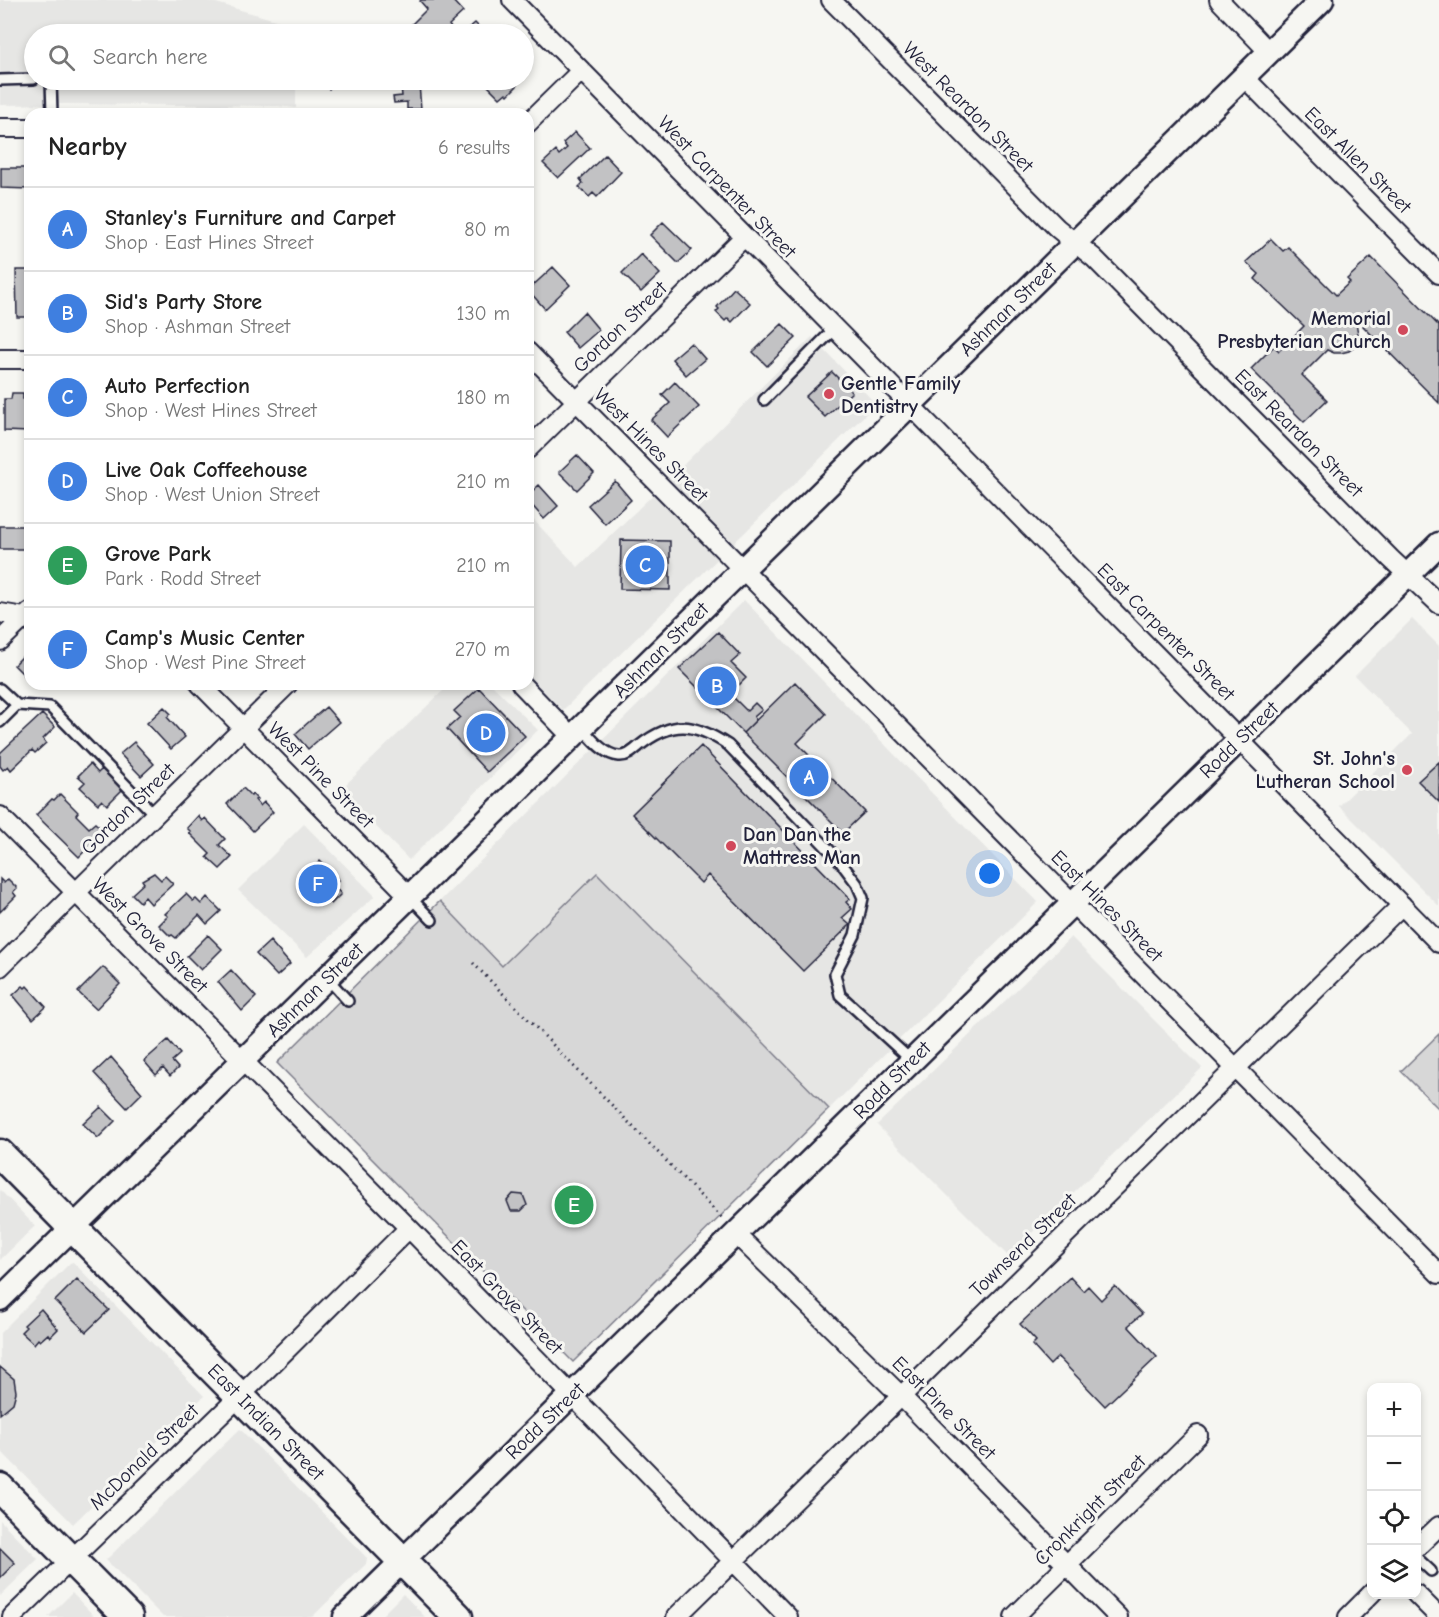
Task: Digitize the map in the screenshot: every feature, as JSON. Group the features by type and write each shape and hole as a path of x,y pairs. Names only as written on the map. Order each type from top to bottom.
{"highway":[{"name":"East Indian Street","path":"0,1154 458,1617"},
{"path":"0,1488 128,1617"}],"street":[{"name":"West Carpenter Street","path":"512,0 910,405"},
{"name":"West Reardon Street","path":"831,0 1057,228 1075,243"},
{"path":"1219,0 1269,52"},
{"name":"Ashman Street","path":"0,1299 1322,0"},
{"path":"534,117 581,71"},
{"name":"East Allen Street","path":"1244,77 1439,274"},
{"path":"0,128 24,128"},
{"name":"Gordon Street","path":"534,443 744,237"},
{"name":"East Reardon Street","path":"1075,243 1094,258 1391,559 1439,604"},
{"name":"West Hines Street","path":"534,358 742,570"},
{"path":"0,359 24,359"},
{"name":"East Carpenter Street","path":"910,405 1439,943"},
{"name":"Rodd Street","path":"345,1617 571,1395 729,1226 912,1061 1439,544"},
{"name":"East Hines Street","path":"742,570 1439,1274"},
{"path":"0,613 24,614"},
{"path":"0,641 24,617"},
{"name":"West Pine Street","path":"206,690 410,897"},
{"name":"Gordon Street","path":"0,967 282,690"},
{"path":"528,690 577,733"},
{"name":"West Grove Street","path":"0,816 243,1061"},
{"name":"Townsend Street","path":"676,1617 1402,905"},
{"name":"East Grove Street","path":"243,1061 788,1617"},
{"name":"East Pine Street","path":"729,1226 901,1396 1118,1617"},
{"name":"McDonald Street","path":"12,1617 409,1228"},
{"name":"Cronkright Street","path":"1014,1617 1198,1435"},
{"path":"1419,1545 1439,1526"},
{"path":"1348,1617 1367,1597"},
{"path":"1421,1599 1439,1617"}],"lane":[{"path":"0,80 24,79"},
{"path":"51,90 52,108"},
{"path":"764,400 834,328"},
{"path":"0,689 17,705 50,707 155,815"},
{"path":"0,722 17,705"},
{"path":"577,733 616,756 626,756 656,732 672,728 684,727 710,732 729,745 839,860 857,884 862,898 855,935 835,974 840,994 912,1061"},
{"path":"410,897 432,920"},
{"path":"327,978 348,1001"},
{"path":"1421,1562 1431,1571"}],"path":[{"path":"473,963 729,1226"}],"shaded area":[{"path":"0,0 206,0 289,24 24,24 24,90 296,90 296,108 278,106 0,105"},
{"path":"812,337 876,404 563,710 534,681 534,520 578,567"},
{"path":"744,600 1038,902 829,1109 597,873 502,966 440,901"},
{"name":"St. John's Lutheran School","path":"1412,619 1439,646 1439,906 1339,806 1412,734 1355,676"},
{"path":"444,690 497,690 538,730 409,860 340,790"},
{"path":"304,824 375,896 307,957 238,890"},
{"path":"597,873 829,1109 573,1362 277,1063 440,901 502,966"},
{"path":"1071,937 1202,1068 1008,1256 877,1125"},
{"path":"1439,1034 1439,1109 1401,1071"},
{"path":"0,1190 35,1226 0,1260"},
{"path":"73,1262 204,1396 73,1524 0,1450 0,1333"},
{"path":"240,1429 367,1558 366,1564 312,1617 163,1617 106,1560"},
{"path":"0,1520 38,1559 0,1596"},
{"path":"72,1593 95,1617 48,1617"},
{"path":"403,1594 425,1617 380,1617"}],"building":[{"path":"452,0 463,12 450,24 412,24 427,9 420,1"},
{"path":"401,90 419,90 421,108 407,108 407,102 394,103 393,97 402,96"},
{"path":"492,90 513,90 508,95 506,93 500,98"},
{"path":"575,132 590,148 558,178 543,163 556,151 559,155 567,148 563,143"},
{"path":"605,155 621,172 597,197 593,193 589,197 579,187 583,183 580,179"},
{"path":"1,168 24,168 24,189 1,188"},
{"path":"663,222 692,250 678,263 650,235"},
{"name":"Memorial Presbyterian Church","path":"1271,239 1283,251 1288,247 1336,295 1350,282 1347,279 1371,257 1439,326 1439,403 1363,326 1375,315 1370,310 1356,322 1359,340 1354,347 1341,353 1327,350 1302,375 1327,400 1304,422 1251,369 1274,346 1279,351 1304,326 1255,279 1259,274 1246,262"},
{"path":"641,254 660,274 641,292 622,273"},
{"path":"553,267 570,285 545,309 534,297 534,284"},
{"path":"16,270 24,270 24,317 17,317"},
{"path":"734,288 750,303 732,322 728,318 725,321 716,312 719,309 717,307"},
{"path":"584,312 599,330 578,348 564,332"},
{"path":"782,324 796,338 767,366 753,352"},
{"path":"691,343 705,359 686,375 672,359"},
{"name":"Gentle Family Dentistry","path":"832,372 852,392 825,417 805,397"},
{"path":"675,382 699,407 667,437 651,420 670,403 662,395"},
{"path":"12,393 23,393 24,432 4,431 4,399 11,399"},
{"path":"577,455 594,473 577,490 559,472"},
{"path":"615,481 631,500 605,524 588,505"},
{"path":"539,485 558,506 544,519 534,508 534,490"},
{"path":"0,526 24,526 24,549 0,549"},
{"path":"621,540 670,541 670,590 620,589"},
{"path":"718,632 740,655 731,663 746,678 730,694 747,711 755,703 762,710 743,733 679,669"},
{"path":"24,655 24,675 14,665"},
{"path":"795,682 826,714 797,743 865,812 843,833 743,733"},
{"path":"477,690 481,690 525,736 487,772 447,729 460,717 454,711"},
{"path":"164,707 171,714 167,717 185,737 171,749 147,723"},
{"path":"326,707 339,722 308,749 295,734"},
{"path":"42,714 55,727 43,739 46,743 35,753 32,750 11,770 8,766 3,770 0,766 0,753"},
{"path":"134,742 154,764 141,776 120,754"},
{"name":"Dan Dan the Mattress Man","path":"701,746 850,899 846,902 852,909 842,918 850,925 803,971 708,875 701,883 632,814"},
{"path":"1439,762 1439,802 1418,781"},
{"path":"90,764 98,773 102,769 123,789 107,805 102,800 98,804 80,787 85,782 78,776"},
{"path":"243,788 257,799 255,800 260,806 264,802 273,812 253,831 227,804"},
{"path":"60,794 78,812 76,815 89,828 95,823 104,831 79,857 36,815"},
{"path":"198,816 202,821 205,818 225,839 219,845 232,857 220,869 207,857 210,854 189,833 191,832 187,828"},
{"path":"320,861 339,880 334,886 341,894 331,904 321,895 317,900 299,882"},
{"path":"154,873 161,880 165,876 173,884 151,904 145,897 140,902 132,894 144,883 142,880"},
{"path":"0,879 4,883 8,879 17,888 13,892 16,896 0,912"},
{"path":"186,894 193,901 196,899 201,904 207,897 221,911 207,924 199,915 176,938 170,936 159,925 168,916 165,914"},
{"path":"208,935 222,949 201,970 187,956"},
{"path":"270,941 290,964 277,976 256,954"},
{"path":"103,967 120,984 96,1009 78,992"},
{"path":"231,970 256,997 242,1011 218,982"},
{"path":"23,986 25,988 27,986 46,1007 33,1019 13,995"},
{"path":"168,1040 180,1054 172,1061 178,1068 170,1076 163,1068 156,1075 144,1061"},
{"path":"111,1057 142,1093 127,1108 94,1073"},
{"path":"101,1107 115,1121 98,1138 83,1124"},
{"path":"513,1194 523,1195 527,1205 521,1211 511,1211 507,1201"},
{"path":"1070,1277 1083,1291 1088,1286 1101,1300 1115,1286 1142,1314 1128,1326 1157,1357 1105,1406 1058,1357 1050,1365 1032,1345 1036,1341 1020,1324"},
{"path":"77,1279 109,1310 86,1332 55,1301"},
{"path":"41,1309 58,1329 50,1337 48,1334 34,1344 21,1332 26,1327 24,1325"},
{"path":"0,1367 14,1379 16,1392 13,1403 0,1414"},
{"path":"0,1548 15,1563 0,1578"}],"place":[{"name":"Memorial Presbyterian Church","path":"1403,330"},
{"name":"Gentle Family Dentistry","path":"829,394"},
{"name":"Auto Perfection","path":"645,565"},
{"name":"Sid's Party Store","path":"717,686"},
{"name":"Live Oak Coffeehouse","path":"486,733"},
{"name":"St. John's Lutheran School","path":"1407,770"},
{"name":"Stanley's Furniture and Carpet","path":"809,777"},
{"name":"Dan Dan the Mattress Man","path":"731,846"},
{"name":"Camp's Music Center","path":"318,884"},
{"name":"Grove Park","path":"574,1205"}]}
